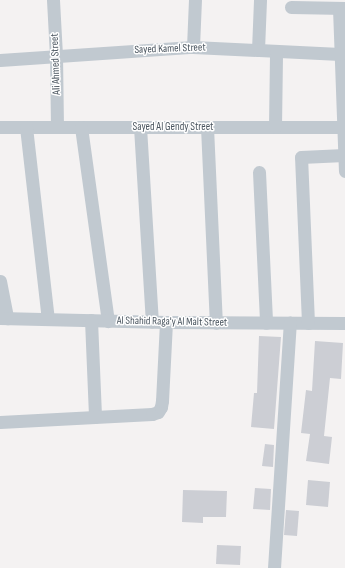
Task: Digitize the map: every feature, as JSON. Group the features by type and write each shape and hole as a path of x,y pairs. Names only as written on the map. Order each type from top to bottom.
{"street":[{"name":"Ali Ahmed Street","path":"53,0 56,55 57,127"},
{"path":"193,47 195,0"},
{"path":"258,50 260,0"},
{"path":"291,7 310,4 342,8 340,54 345,171"},
{"name":"Sayed Kamel Street","path":"0,60 56,55 193,47 340,54"},
{"path":"275,127 276,51"},
{"name":"Sayed Al Gendy Street","path":"0,127 344,127"},
{"path":"26,127 48,319"},
{"path":"81,127 108,321"},
{"path":"140,127 152,322"},
{"path":"207,127 216,323"},
{"path":"308,323 301,157 344,155"},
{"path":"258,172 266,323"},
{"path":"0,281 4,318"},
{"name":"Al Shahid Raga'y Al Malt Street","path":"4,318 216,323 345,323"},
{"path":"91,320 95,417"},
{"path":"0,422 152,414 158,412 162,407 166,322"},
{"path":"274,568 290,323"}],"building":[{"path":"259,336 281,337 274,429 251,427 254,393 257,393"},
{"path":"315,341 343,343 341,379 330,378 324,436 332,437 329,464 306,461 310,434 301,433 306,390 312,391"},
{"path":"265,444 274,445 273,467 262,466"},
{"path":"308,480 330,482 328,507 306,505"},
{"path":"255,488 271,489 270,510 253,509"},
{"path":"183,490 227,491 226,517 203,517 203,523 182,522"},
{"path":"286,510 299,511 297,536 284,535"},
{"path":"217,545 241,546 240,565 216,564"}]}
